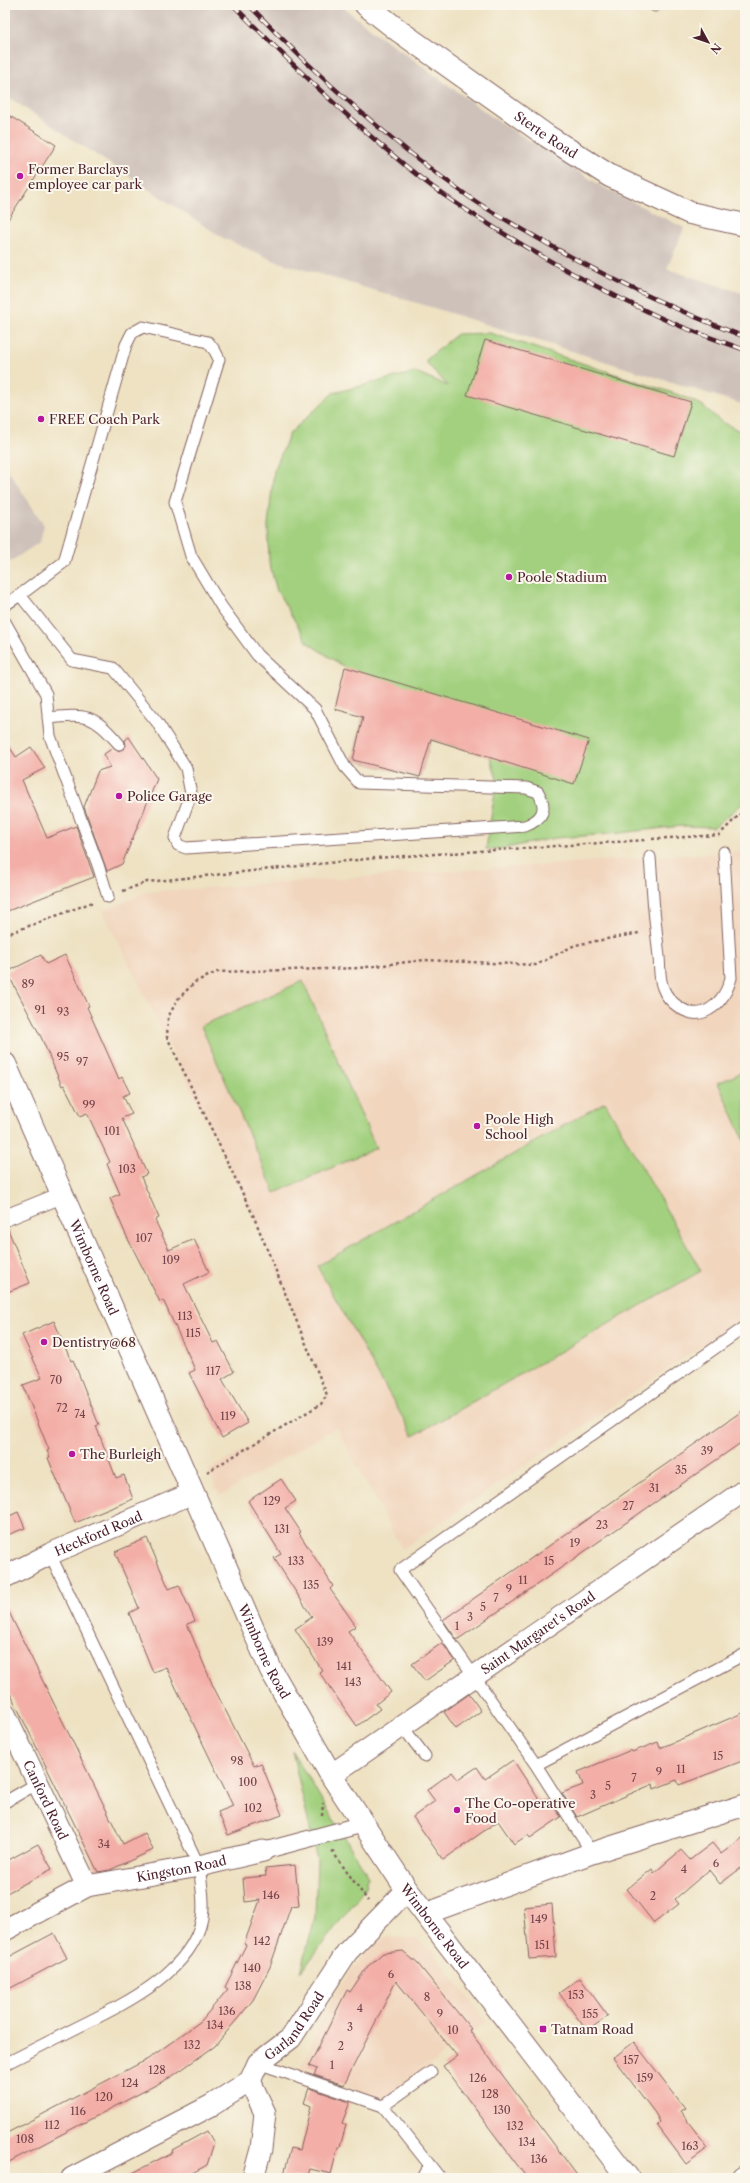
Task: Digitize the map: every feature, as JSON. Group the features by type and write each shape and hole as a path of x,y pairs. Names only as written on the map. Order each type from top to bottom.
{"main road":[{"name":"Sterte Road","path":"366,5 399,31 547,136 610,176 690,213 745,225"},
{"name":"Wimborne Road","path":"5,1064 270,1670 331,1775 407,1890 628,2178"}],"street":[{"path":"5,1218 62,1195"},
{"name":"Heckford Road","path":"5,1577 50,1554 190,1488"},
{"name":"Saint Margaret's Road","path":"331,1775 745,1490"},
{"name":"Canford Road","path":"5,1714 87,1886"},
{"path":"425,1914 592,1853 745,1805"},
{"name":"Kingston Road","path":"5,1930 87,1886 199,1866 263,1851 364,1824"},
{"name":"Garland Road","path":"72,2178 212,2104 254,2072 291,2038 347,1952 407,1890"},
{"path":"253,2178 261,2149 265,2113 254,2072"}],"lane":[{"path":"5,605 64,562 126,345 132,332 143,327 208,342 215,350 219,359 175,502 191,556 221,606 257,655 315,709 346,767 359,783 526,788 538,792 543,801 543,812 537,822 525,826 186,848 178,845 175,838 191,794 186,768 157,722 113,668 72,660 20,595"},
{"path":"5,622 46,694 50,736 96,858 108,897"},
{"path":"48,718 78,716 88,717 98,721 120,744"},
{"path":"650,857 656,930 663,988 675,1004 688,1012 703,1012 714,1005 726,993 731,978 724,852"},
{"path":"592,1853 536,1765 400,1570 745,1327"},
{"path":"5,2064 132,2000 164,1977 188,1949 200,1924 202,1900 199,1866 50,1554"},
{"path":"536,1765 745,1654"},
{"path":"402,1726 425,1756"},
{"path":"5,1802 38,1783"},
{"path":"254,2072 383,2106 440,2178"},
{"path":"383,2106 431,2072"},
{"path":"423,2178 430,2165"}],"path":[{"path":"5,935 147,882 376,858 719,835 745,809"},
{"path":"190,1488 321,1404 327,1395 253,1215 166,1037 168,1017 178,999 195,982 217,972 359,968 424,960 536,965 575,945 621,935 656,930"},
{"path":"320,1836 380,1917"}],"shaded area":[{"path":"5,5 340,5 495,119 603,187 684,228 667,269 745,294 745,405 434,308 275,261 223,238 5,95"},
{"path":"5,466 44,525 40,542 5,565"},
{"name":"Poole High School","path":"745,851 745,1316 402,1549 336,1427 220,1496 208,1471 321,1404 327,1394 253,1215 103,911 146,892"},
{"path":"388,1937 417,1939 432,1951 487,2021 385,2100 301,2069 321,2021 342,1982 373,1944"}],"green space":[{"name":"Poole Stadium","path":"490,333 682,396 702,405 719,420 745,434 745,799 742,804 714,827 682,826 555,838 501,849 486,849 497,779 490,757 431,739 420,777 353,760 363,717 361,678 308,643 277,591 269,562 268,525 274,471 290,433 333,393 416,372 448,386 425,361 457,334"},
{"path":"303,981 376,1148 275,1193 201,1026"},
{"path":"745,1071 745,1142 718,1083"},
{"path":"605,1102 701,1271 413,1436 317,1266"},
{"path":"292,1751 368,1876 366,1887 301,1972 315,1917 317,1860"}],"building":[{"name":"Former Barclays employee car park","path":"5,113 56,145 5,224"},
{"path":"485,340 691,402 674,456 467,395"},
{"path":"345,667 589,740 574,784 431,739 420,777 353,760 363,717 335,709"},
{"name":"Police Garage","path":"129,737 157,779 122,864 107,871 84,807 98,771 110,767 104,754 113,748 117,751 123,749 126,746 125,740"},
{"path":"5,740 16,757 31,747 45,768 22,780 47,838 76,826 94,877 5,912"},
{"path":"41,955 46,964 65,955 89,1006 87,1007 119,1079 122,1077 130,1093 123,1096 132,1114 122,1118 147,1174 141,1177 159,1218 155,1220 169,1250 194,1239 209,1272 184,1284 213,1343 218,1341 234,1372 222,1379 248,1423 222,1438 189,1373 195,1370 163,1300 160,1302 126,1235 110,1198 120,1194 107,1164 110,1162 87,1113 80,1116 64,1085 62,1086 41,1037 7,972"},
{"path":"5,1227 7,1227 30,1283 5,1293"},
{"path":"54,1321 71,1361 73,1360 99,1425 96,1426 116,1478 124,1475 133,1499 75,1523 48,1458 50,1457 47,1451 49,1450 23,1385 42,1378 22,1335"},
{"path":"745,1409 745,1440 457,1640 443,1620"},
{"path":"281,1479 296,1501 285,1508 333,1586 330,1589 356,1626 348,1631 391,1692 376,1704 380,1709 357,1726 319,1672 322,1670 295,1629 312,1617 274,1558 281,1554 248,1501"},
{"path":"18,1512 25,1528 5,1536 5,1518"},
{"path":"147,1538 169,1589 179,1585 195,1621 187,1624 213,1686 254,1766 261,1763 282,1815 228,1835 218,1812 233,1806 166,1667 153,1672 129,1613 139,1608 115,1552"},
{"path":"5,1604 123,1844 145,1833 153,1850 110,1870 98,1872 5,1683"},
{"path":"442,1643 455,1660 425,1681 412,1664"},
{"path":"469,1694 481,1711 456,1729 444,1712"},
{"path":"745,1712 745,1760 679,1785 677,1780 654,1789 653,1784 577,1817 562,1793 583,1785 578,1772 631,1750 632,1752 658,1742 660,1748"},
{"path":"513,1760 540,1801 549,1799 561,1817 530,1838 528,1835 514,1844 498,1821 443,1860 413,1817 435,1801 427,1790 452,1772 458,1780 477,1767 485,1779"},
{"path":"745,1836 745,1865 720,1884 709,1870 675,1899 679,1904 654,1923 627,1889 652,1869 654,1873 681,1850 690,1860 712,1843 721,1854"},
{"path":"38,1844 52,1869 5,1894 5,1862"},
{"path":"295,1865 299,1905 291,1906 270,1967 253,2000 215,2046 171,2077 5,2164 5,2134 148,2059 201,2021 228,1989 225,1987 246,1945 244,1944 260,1900 245,1902 243,1878 266,1876 265,1868"},
{"path":"552,1904 556,1957 529,1959 524,1907"},
{"path":"54,1933 67,1958 5,1991 5,1959"},
{"path":"403,1951 418,1964 471,2029 469,2030 579,2178 527,2178 443,2066 457,2056 396,1981 344,2085 314,2075 317,2069 309,2066 347,1990 350,1992 367,1967 383,1953"},
{"path":"580,1978 608,2016 587,2031 559,1993"},
{"path":"634,2042 685,2108 680,2111 708,2148 686,2164 657,2125 660,2122 655,2113 613,2058"},
{"path":"309,2088 350,2102 342,2123 346,2125 340,2147 338,2147 331,2174 310,2169 307,2178 283,2178 291,2148 300,2150 311,2106 304,2103"},
{"path":"207,2131 214,2143 207,2165 183,2178 123,2178 173,2152 172,2150"}],"railway":[{"path":"233,5 299,70 366,132 434,188 506,235 580,278 679,326 745,350"},
{"path":"249,5 274,31 352,105 436,173 472,199 495,214 607,276 661,302 745,337"}],"place":[{"name":"Former Barclays employee car park","path":"20,176"},
{"name":"FREE Coach Park","path":"41,419"},
{"name":"Poole Stadium","path":"509,577"},
{"name":"Police Garage","path":"119,796"},
{"name":"Poole High School","path":"477,1126"},
{"name":"Dentistry@68","path":"44,1342"},
{"name":"The Burleigh","path":"72,1454"},
{"name":"The Co-operative Food","path":"457,1810"},
{"name":"Tatnam Road","path":"543,2029"}]}
